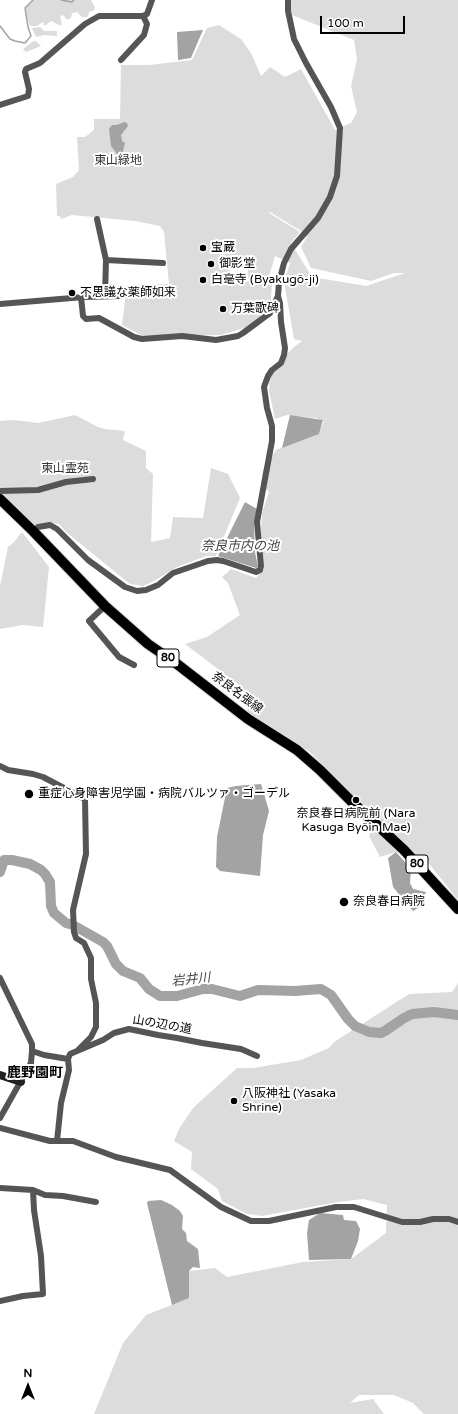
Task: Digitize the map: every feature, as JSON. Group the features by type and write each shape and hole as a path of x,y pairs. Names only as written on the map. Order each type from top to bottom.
{"main road":[{"name":"奈良名張線","path":"0,498 34,531 105,606 148,644 177,664 248,719 297,750 320,770 404,850 458,909"}],"street":[{"path":"0,105 28,96 29,89 25,72 26,69 40,63 59,45 91,20 99,16 109,15 143,16 147,14 152,0"},
{"path":"34,531 38,527 50,525 57,529 88,560 125,587 137,591 146,590 158,585 173,573 208,561 223,561 256,572 260,570 261,566 257,522 272,441 272,426 267,408 264,387 268,376 281,363 285,348 278,296 279,282 282,270 291,249 318,218 330,197 337,176 340,128 331,107 294,39 288,11 288,0"},
{"path":"121,60 144,34 147,24 143,16"},
{"path":"97,220 106,260 105,296"},
{"path":"106,260 163,262"},
{"path":"0,304 81,297 120,296"},
{"path":"81,297 83,316 86,319 99,318 134,337 142,339 182,336 216,340 238,336 243,333 270,313 278,296"},
{"path":"0,491 38,490 66,482 93,479"},
{"path":"105,606 89,621 119,657 134,665"},
{"path":"0,766 8,770 43,777 85,799 86,854 73,910 74,932 76,938 84,943 91,958 92,979 96,1003 96,1027 91,1036 78,1050 70,1054 68,1059 69,1070 61,1103 57,1141"},
{"path":"0,978 32,1044 30,1063 0,1118"},
{"name":"山の辺の道","path":"78,1050 103,1040 114,1033 129,1029 158,1036 241,1049 257,1056"},
{"path":"32,1051 44,1055 68,1059"},
{"path":"0,1075 21,1082"},
{"path":"0,1128 50,1141 73,1141 116,1157 170,1170 221,1207 251,1221 269,1221 336,1207 354,1207 402,1222 420,1222 433,1219 449,1219 458,1222"},
{"path":"0,1188 33,1190 45,1195 63,1196 96,1202"},
{"path":"0,1301 23,1296 44,1294 33,1190"}],"green space":[{"path":"33,0 91,0 95,8 93,11 90,11 87,17 82,17 77,12 72,13 71,18 67,20 63,15 60,16 62,25 51,21 45,26 43,22 37,26 30,26 25,13 25,8"},
{"name":"東山緑地","path":"289,0 458,0 458,900 423,856 400,851 380,857 369,836 376,819 310,752 248,713 243,688 185,644 207,637 240,615 228,583 222,577 231,569 256,578 264,569 261,530 262,513 269,492 261,484 263,470 276,450 319,434 324,421 316,418 287,415 275,419 269,391 270,371 302,341 294,339 284,282 290,263 275,256 267,278 258,281 248,279 248,268 231,255 229,257 231,278 272,285 270,310 247,327 221,335 143,336 122,325 127,285 169,284 164,232 160,226 135,221 72,215 61,219 60,216 57,216 56,184 73,177 79,170 77,137 85,137 94,130 94,119 120,119 121,65 149,65 192,60 207,28 219,25 241,39 251,53 261,76 270,67 285,77 301,69 335,130 351,123 357,112 351,86 357,59 354,40 292,15","holes":["270,212 301,231 307,237 301,247 311,268 371,281 394,273 405,273 366,286 312,277 291,243 300,232 269,213"]},
{"path":"40,27 44,31 57,31 57,36 44,35 36,37 32,28"},
{"path":"36,41 41,46 26,52 23,49 32,42"},
{"name":"東山霊苑","path":"75,415 98,427 125,431 123,440 146,451 146,468 153,474 151,542 170,538 173,517 203,518 211,468 228,474 240,498 216,556 206,556 177,567 143,586 130,584 66,532 59,524 53,523 31,526 0,493 0,421 14,420 38,423"},
{"path":"22,532 49,567 43,627 23,625 0,629 0,586 8,547"},
{"path":"458,983 458,1414 424,1414 413,1403 394,1395 359,1395 350,1403 373,1399 384,1414 94,1414 123,1343 146,1315 189,1298 189,1271 215,1268 227,1277 303,1262 351,1259 386,1233 387,1205 363,1199 262,1216 247,1214 222,1201 218,1189 191,1169 192,1152 174,1141 179,1129 193,1108 237,1068 253,1068 301,1060 329,1048 334,1042 409,994 452,992"}],"water":[{"path":"203,30 191,58 178,60 177,32"},
{"path":"124,122 127,123 128,126 121,135 122,141 125,143 122,155 117,154 111,146 109,129 112,125 117,125"},
{"path":"290,415 323,420 319,434 282,448"},
{"name":"奈良市内の池","path":"245,502 257,509 254,525 255,552 258,567 256,568 218,556"},
{"path":"261,784 269,811 263,835 260,876 220,871 216,867 217,837 227,788"},
{"path":"396,852 411,869 410,883 413,889 426,892 420,907 413,911 393,887 388,858"},
{"path":"161,1200 172,1205 180,1211 183,1216 182,1229 186,1233 187,1241 198,1249 200,1268 193,1267 189,1271 189,1298 172,1305 147,1203 148,1201"},
{"path":"320,1213 343,1215 344,1220 356,1221 360,1229 358,1241 351,1259 309,1260 307,1233 309,1220"}],"waterway":[{"path":"0,26 10,39 25,43 31,36 25,8 33,0"},
{"path":"61,0 72,2 74,0"},
{"name":"岩井川","path":"0,872 4,860 12,860 30,864 41,870 50,882 51,906 54,913 66,923 73,925 103,942 107,946 116,964 123,971 140,978 149,989 160,996 177,996 203,989 212,989 240,996 258,990 295,991 321,989 331,995 348,1019 355,1026 369,1032 381,1033 412,1014 434,1012 458,1015"}],"place":[{"name":"宝蔵","path":"203,248"},
{"name":"御影堂","path":"211,264"},
{"name":"白毫寺 (Byakugō-ji)","path":"203,280"},
{"name":"不思議な薬師如来","path":"72,293"},
{"name":"万葉歌碑","path":"223,309"},
{"name":"重症心身障害児学園・病院バルツァ・ゴーデル","path":"29,794"},
{"name":"奈良春日病院前 (Nara Kasuga Byōin Mae)","path":"356,800"},
{"name":"奈良春日病院","path":"344,902"},
{"name":"八阪神社 (Yasaka Shrine)","path":"234,1101"}],"district":[{"name":"鹿野園町","path":"35,1073"}]}
